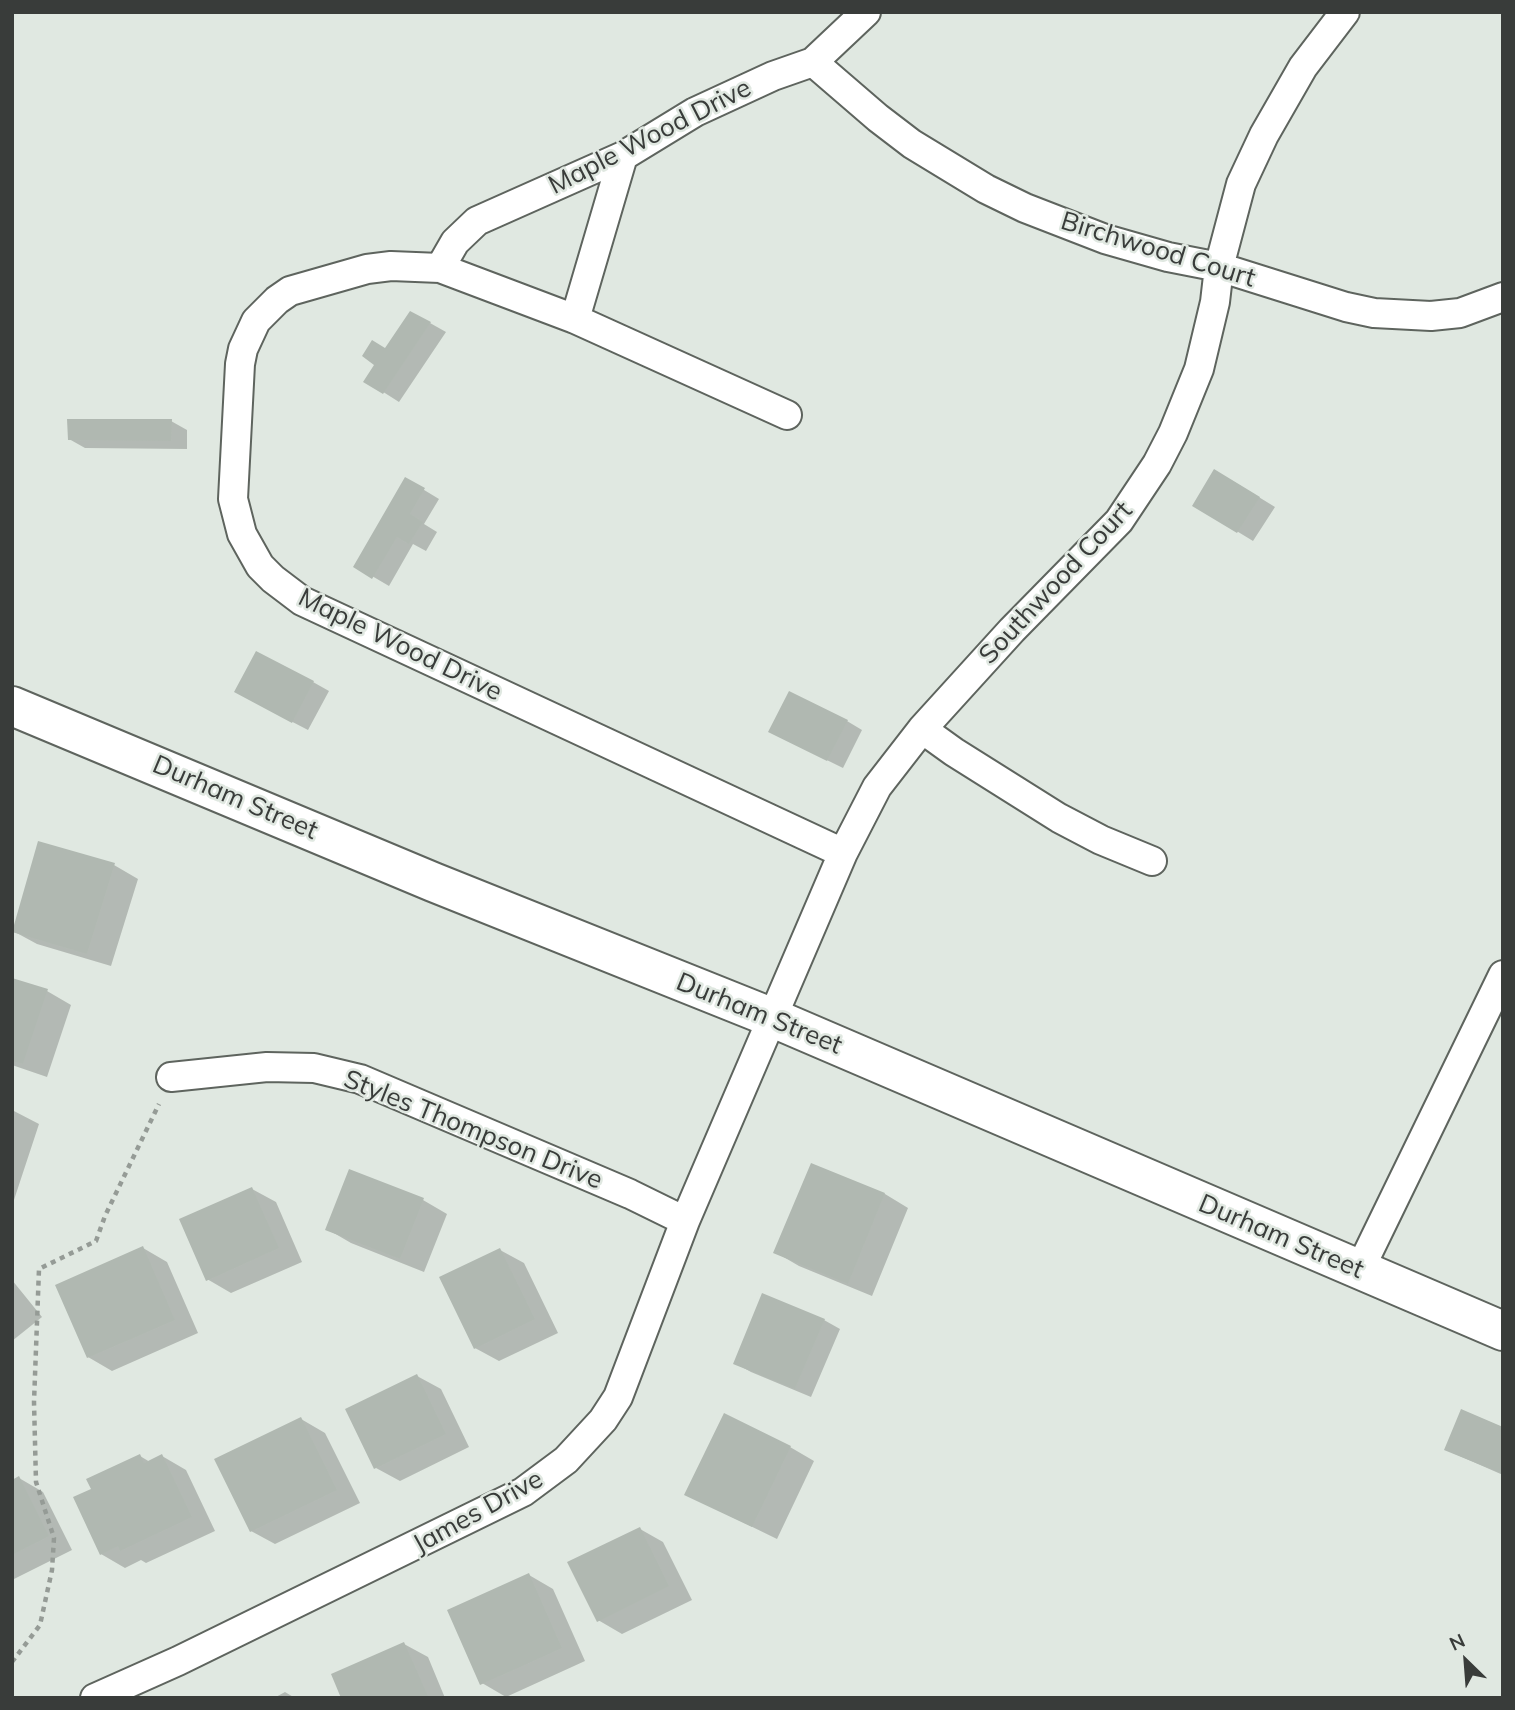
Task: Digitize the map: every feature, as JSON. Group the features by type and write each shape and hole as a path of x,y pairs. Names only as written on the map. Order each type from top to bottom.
{"street":[{"name":"Maple Wood Drive","path":"440,268 455,242 477,222 624,156 695,112 773,76 813,62 866,12"},
{"name":"Southwood Court","path":"772,1018 843,853 877,788 922,729 1012,630 1119,521 1157,464 1174,433 1199,369 1215,302 1219,267 1241,184 1264,135 1303,67 1345,12"},
{"name":"Birchwood Court","path":"813,62 912,144 1025,208 1105,239 1168,257 1219,267 1346,307 1374,313 1431,316 1460,313 1503,297"},
{"path":"575,319 624,156"},
{"name":"Maple Wood Drive","path":"787,415 575,319 440,268 367,268 290,291 256,321 243,349 240,364 233,499 242,534 260,566 302,601 843,853"},
{"name":"Durham Street","path":"12,706 433,882 772,1018 1503,1331"},
{"path":"922,729 1059,818 1101,840 1152,860"},
{"path":"1359,1271 1503,975"},
{"name":"James Drive","path":"95,1698 178,1661 489,1511 523,1492 566,1460 603,1420 618,1397 685,1221 772,1018"},
{"name":"Styles Thompson Drive","path":"170,1077 267,1067 314,1068 360,1079 630,1194 685,1221"}],"path":[{"path":"12,1662 40,1625 52,1570 54,1538 36,1482 34,1402 39,1269 96,1241 170,1077"}],"building":[{"path":"410,311 431,322 383,394 363,382 374,365 362,356 372,340 385,348"},
{"path":"67,419 172,419 171,441 68,440"},
{"path":"1214,469 1260,497 1237,533 1192,506"},
{"path":"405,477 425,488 410,514 423,522 409,544 397,537 372,579 353,567"},
{"path":"256,651 314,681 292,723 234,692"},
{"path":"789,691 848,720 827,761 768,732"},
{"path":"38,841 115,863 87,954 12,932"},
{"path":"12,978 48,989 23,1064 12,1061"},
{"path":"811,1163 885,1193 848,1284 773,1253"},
{"path":"349,1169 424,1198 400,1259 325,1230"},
{"path":"252,1187 279,1248 206,1281 179,1219"},
{"path":"143,1246 175,1320 87,1358 55,1285"},
{"path":"500,1248 535,1319 474,1349 439,1277"},
{"path":"762,1293 825,1319 795,1389 733,1364"},
{"path":"417,1374 446,1434 374,1469 345,1409"},
{"path":"1461,1409 1503,1427 1503,1474 1444,1450"},
{"path":"724,1413 791,1446 752,1527 684,1495"},
{"path":"301,1417 337,1490 250,1532 214,1459"},
{"path":"140,1454 144,1463 162,1454 192,1517 120,1551 118,1546 100,1555 73,1497 91,1489 86,1479"},
{"path":"19,1476 49,1536 12,1555 12,1480"},
{"path":"640,1527 669,1586 597,1622 567,1562"},
{"path":"529,1573 562,1648 480,1685 447,1610"},
{"path":"404,1642 429,1698 341,1698 331,1674"}]}
